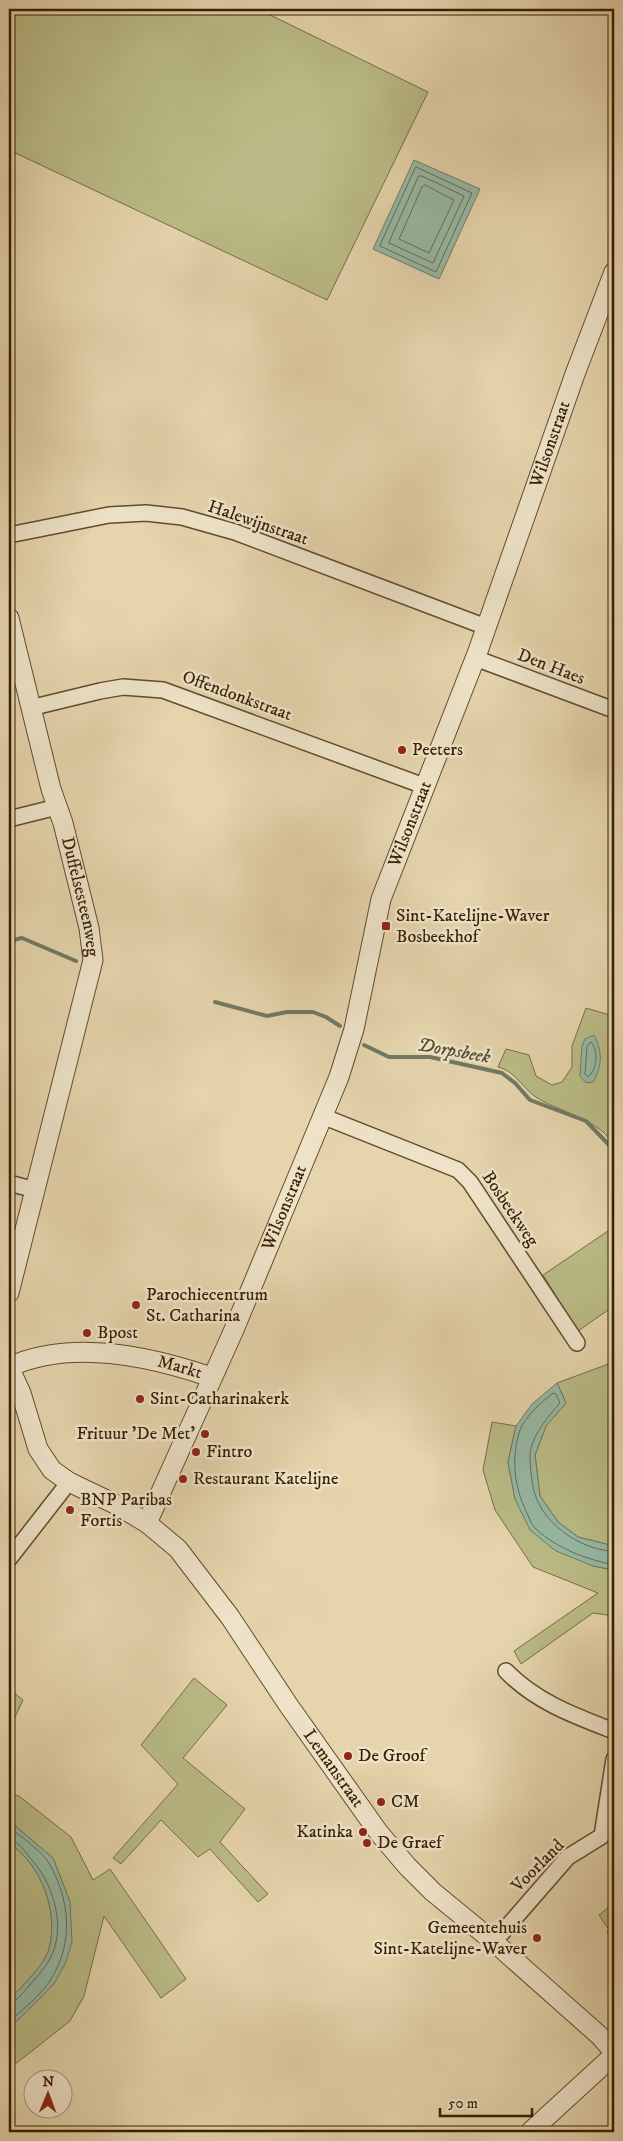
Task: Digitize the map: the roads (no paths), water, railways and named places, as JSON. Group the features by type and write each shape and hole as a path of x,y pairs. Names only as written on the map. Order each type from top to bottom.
{"street":[{"name":"Wilsonstraat","path":"211,1377 232,1334 339,1077 354,1029 381,899 475,658 575,374 614,272"},
{"name":"Halewijnstraat","path":"9,535 109,515 146,513 182,517 235,532 486,627"},
{"name":"Duffelsesteenweg","path":"9,618 30,708 51,789 63,823 89,928 92,960 9,1293"},
{"name":"Den Haes","path":"475,658 614,710"},
{"name":"Offendonkstraat","path":"30,708 100,690 123,687 163,690 424,786"},
{"path":"9,819 57,807"},
{"name":"Bosbeekweg","path":"322,1116 458,1170 470,1182 577,1343"},
{"path":"9,1183 35,1190"},
{"name":"Markt","path":"71,1352 113,1355 173,1364 211,1377 147,1523 115,1504 69,1482 52,1470 38,1449 21,1394 9,1367 26,1359 71,1352"},
{"path":"9,1559 69,1482"},
{"name":"Lemanstraat","path":"147,1523 178,1549 193,1567 230,1617 323,1754 390,1846 433,1892 494,1942 600,2036 613,2059"},
{"path":"506,1671 517,1682 556,1708 614,1732"},
{"name":"Voorland","path":"494,1942 568,1857 602,1836 614,1759"},
{"path":"530,2132 613,2059"}],"water":[{"path":"414,160 480,189 439,279 373,249"},
{"path":"594,1035 599,1047 600,1065 593,1082 586,1083 580,1076 582,1046 585,1039"},
{"path":"557,1383 566,1403 546,1426 535,1455 540,1496 558,1522 578,1537 614,1546 614,1570 593,1566 556,1551 530,1530 515,1499 508,1462 516,1426 532,1404"},
{"path":"9,1823 13,1824 53,1858 70,1902 72,1942 65,1964 54,1984 9,2029 9,2000 32,1976 46,1956 49,1949 51,1919 45,1890 38,1876 30,1863 9,1843"}],"waterway":[{"name":"Dorpsbeek","path":"9,941 22,938 76,961"},
{"name":"Dorpsbeek","path":"215,1002 267,1016 287,1012 313,1012 326,1017 340,1026"},
{"name":"Dorpsbeek","path":"364,1045 389,1057 430,1057 502,1073 515,1083 530,1100 586,1121 611,1147 614,1173"}],"place":[{"name":"Peeters","path":"402,750"},
{"name":"Sint-Katelijne-Waver Bosbeekhof","path":"386,926"},
{"name":"Parochiecentrum St. Catharina","path":"136,1305"},
{"name":"Bpost","path":"87,1333"},
{"name":"Sint-Catharinakerk","path":"140,1399"},
{"name":"Frituur 'De Met'","path":"205,1434"},
{"name":"Fintro","path":"196,1452"},
{"name":"Restaurant Katelijne","path":"183,1479"},
{"name":"BNP Paribas Fortis","path":"70,1510"},
{"name":"De Groof","path":"348,1756"},
{"name":"CM","path":"381,1802"},
{"name":"Katinka","path":"363,1832"},
{"name":"De Graef","path":"367,1843"},
{"name":"Gemeentehuis Sint-Katelijne-Waver","path":"537,1938"}]}
